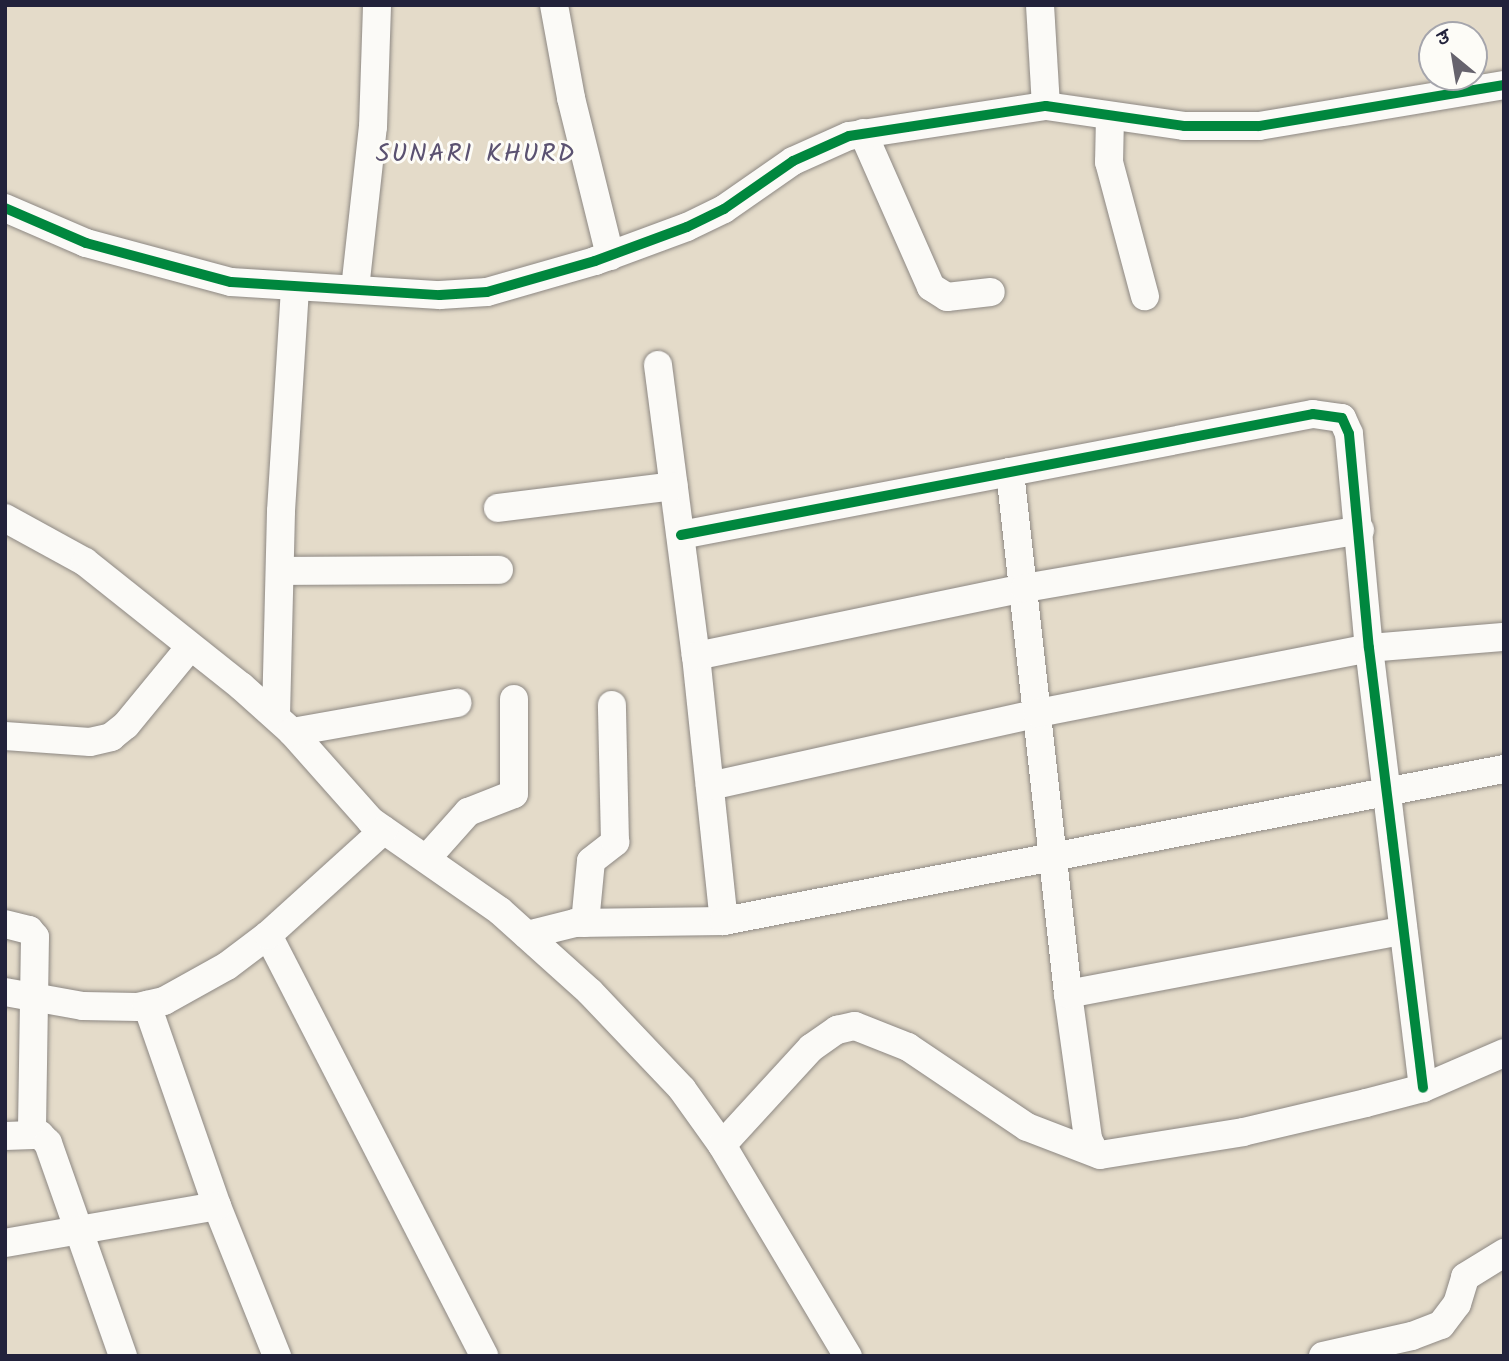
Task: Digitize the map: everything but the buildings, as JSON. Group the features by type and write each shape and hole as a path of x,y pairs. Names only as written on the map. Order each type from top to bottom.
{"street":[{"path":"355,289 373,127 377,5"},
{"path":"554,5 570,98 610,256"},
{"path":"1040,5 1046,106"},
{"path":"5,208 86,243 198,275 295,287 440,295 487,292 610,256 706,218 793,162 863,133 1046,106 1184,126 1259,126 1504,86"},
{"path":"1110,116 1109,162 1145,296"},
{"path":"863,133 930,287 947,297 991,292"},
{"path":"284,724 281,511 295,287"},
{"path":"657,365 696,656 724,921"},
{"path":"681,535 1327,413 1342,418 1347,428 1360,530 1369,648 1423,1088"},
{"path":"1010,472 1025,588 1051,857 1088,1139 1094,1151"},
{"path":"498,508 674,486"},
{"path":"5,518 85,562 284,724 362,813 427,858 527,934 650,1052 722,1145 848,1356"},
{"path":"696,656 1025,588 1360,530"},
{"path":"283,571 499,570"},
{"path":"710,786 1038,713 1369,648 1504,637"},
{"path":"5,736 90,742 111,737 126,725 190,647"},
{"path":"427,858 468,812 514,794 514,699"},
{"path":"284,724 457,704"},
{"path":"585,923 591,861 615,842 612,705"},
{"path":"527,934 585,923 724,921 1504,769"},
{"path":"18,995 83,1006 147,1005 202,981 268,935 384,830"},
{"path":"5,924 34,934 18,995 19,1135 43,1136 48,1143 123,1356"},
{"path":"1068,994 1403,931"},
{"path":"268,935 484,1356"},
{"path":"147,1005 217,1206 276,1356"},
{"path":"722,1145 811,1048 837,1030 855,1026 908,1047 1027,1127 1111,1155 1243,1132 1423,1088 1504,1054"},
{"path":"5,1244 217,1206"},
{"path":"1323,1356 1412,1336 1441,1325 1457,1304 1465,1277 1504,1252"}],"cycle path":[{"path":"5,208 86,243 231,282 440,295 487,292 595,261 687,227 724,209 793,161 849,136 1046,106 1184,126 1259,126 1504,85"},
{"path":"681,535 1313,414 1342,418 1349,434 1369,648 1423,1088"}],"district":[{"name":"SUNARI KHURD","path":"476,155"}]}
